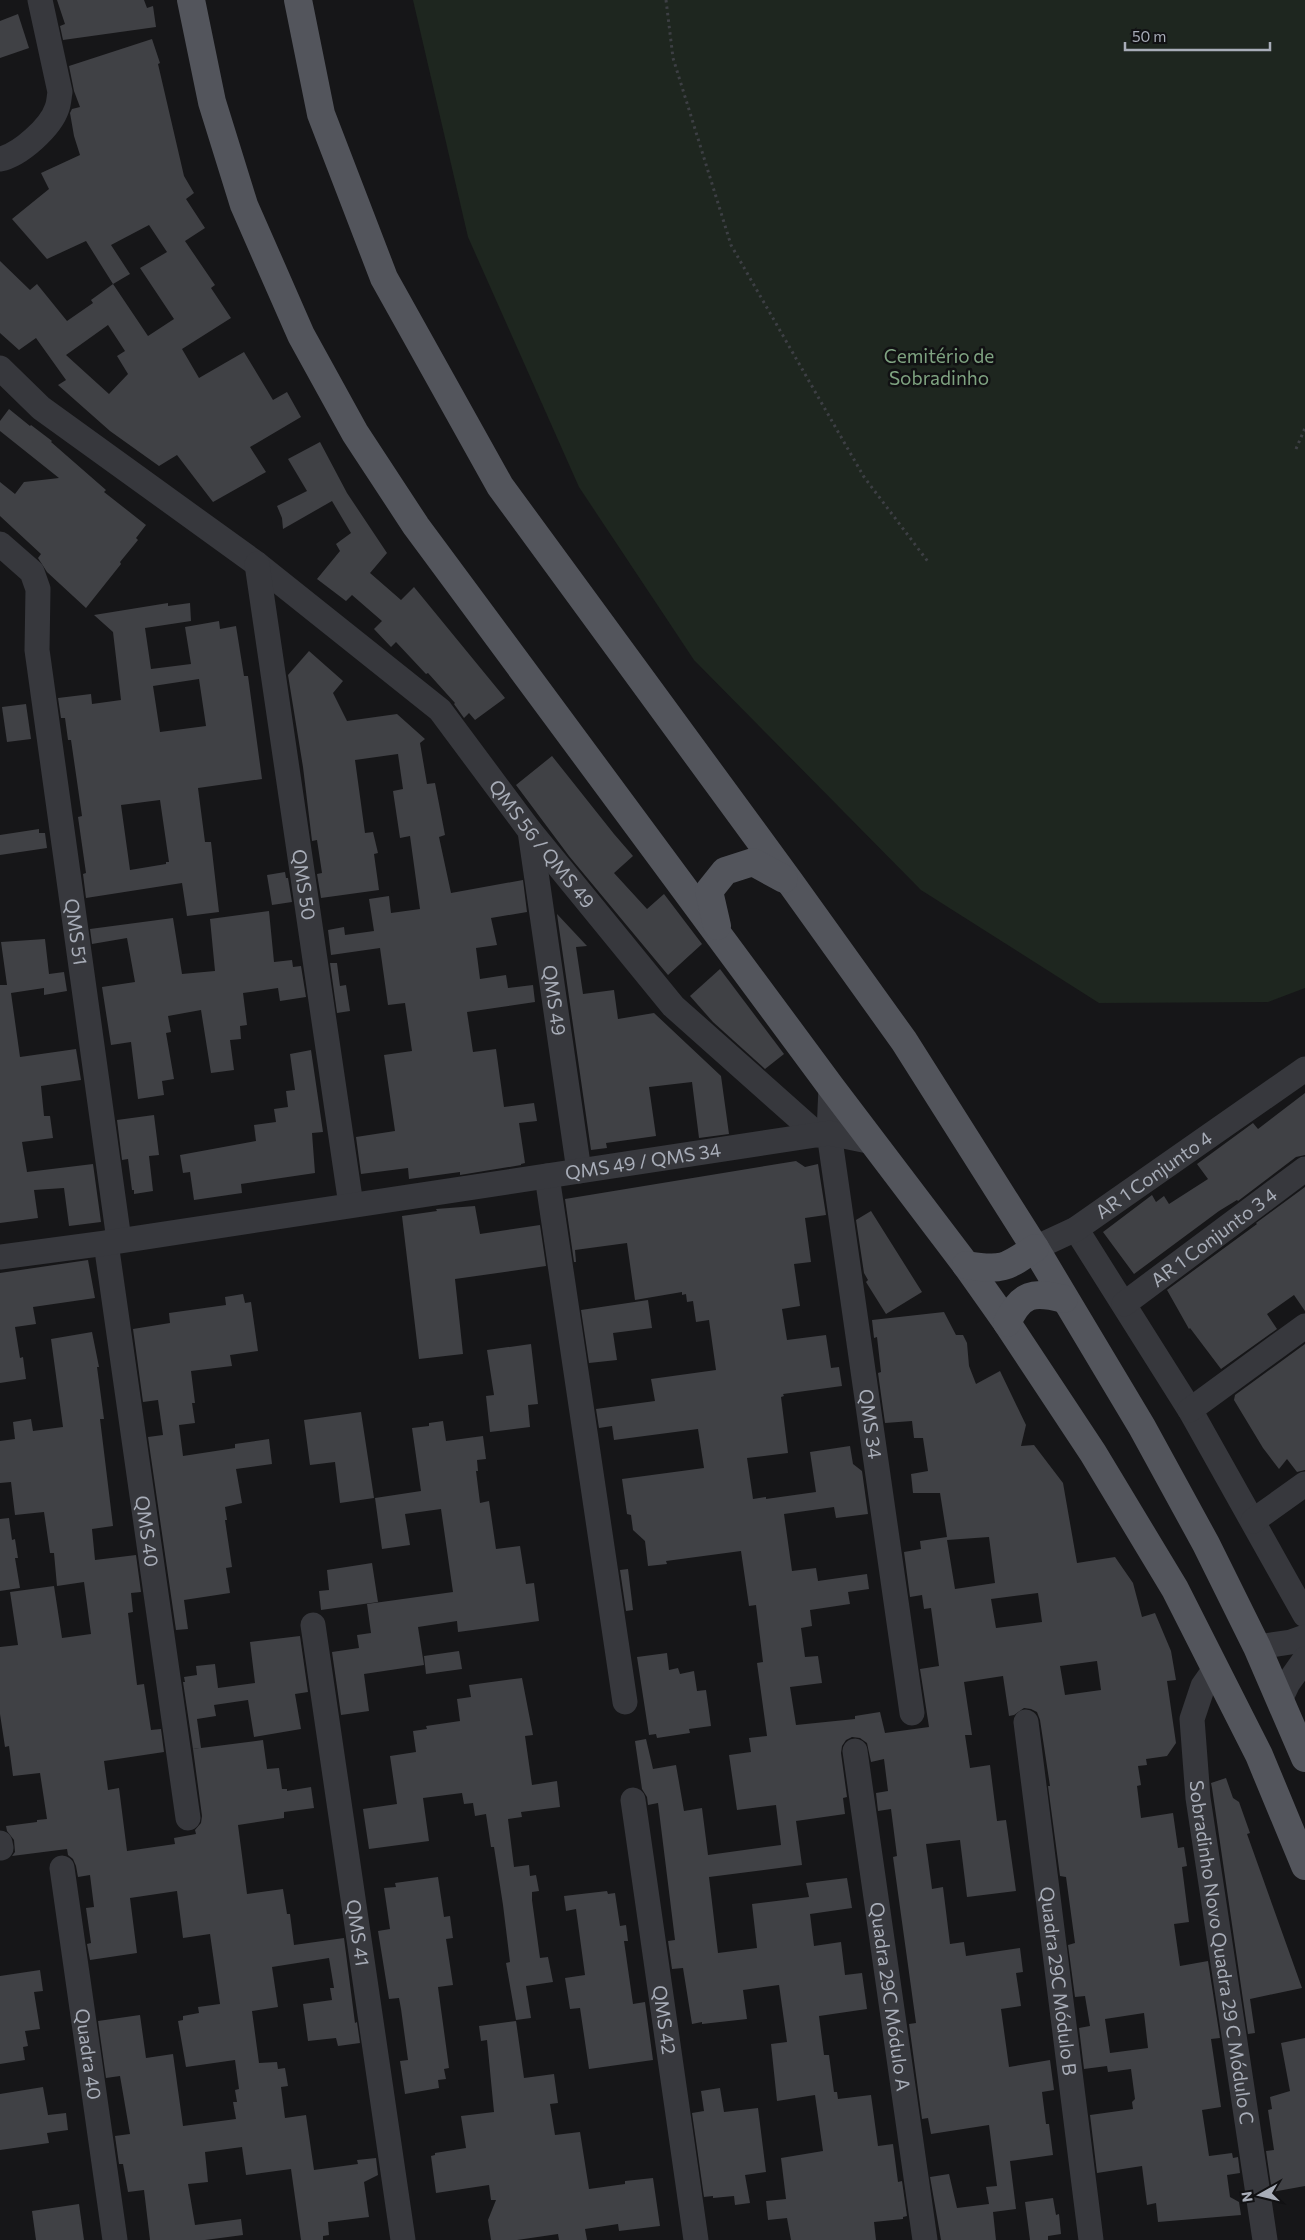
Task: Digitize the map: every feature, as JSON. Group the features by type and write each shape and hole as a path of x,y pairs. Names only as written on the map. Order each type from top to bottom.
{"main road":[{"path":"190,0 212,102 244,205 300,335 355,433 416,526 966,1265 1007,1323 1093,1453 1175,1589 1259,1755 1305,1866"},
{"path":"298,0 322,114 384,278 500,486 904,1041 1035,1248 1146,1435 1206,1544 1256,1647 1305,1758"},
{"path":"719,935 709,891 726,871 753,862 790,882"},
{"path":"966,1265 992,1269 1010,1265 1035,1248"},
{"path":"1007,1323 1013,1310 1020,1302 1030,1297 1042,1294 1064,1299"}],"street":[{"path":"0,159 9,157 30,141 51,121 57,107 60,92 40,0"},
{"name":"QMS 56 / QMS 49","path":"0,368 41,408 258,564 440,710 530,831 673,1006 823,1134"},
{"name":"QMS 51","path":"0,544 32,572 38,589 37,650 112,1242"},
{"name":"QMS 50","path":"258,564 351,1205"},
{"name":"QMS 49","path":"530,831 579,1171"},
{"name":"AR 1 Conjunto 4","path":"1305,1070 1076,1229 1190,1410 1305,1615"},
{"name":"QMS 34","path":"831,1086 823,1134 912,1713"},
{"path":"823,1134 873,1142"},
{"name":"QMS 49 / QMS 34","path":"0,1257 112,1242 823,1134"},
{"name":"AR 1 Conjunto 3 4","path":"1124,1304 1305,1169"},
{"path":"547,1176 625,1702"},
{"path":"1035,1248 1076,1229"},
{"name":"QMS 40","path":"112,1242 188,1818"},
{"path":"1190,1410 1305,1326"},
{"path":"1253,1521 1305,1484"},
{"name":"QMS 41","path":"313,1625 403,2240"},
{"path":"1256,1647 1291,1642 1305,1637"},
{"path":"1280,1700 1288,1683 1305,1660"},
{"name":"Sobradinho Novo Quadra 29 C Módulo C","path":"1215,1669 1203,1686 1192,1719 1198,1798 1265,2240"},
{"name":"Quadra 29C Módulo B","path":"1026,1722 1091,2240"},
{"name":"Quadra 29C Módulo A","path":"855,1751 925,2240"},
{"name":"QMS 42","path":"633,1800 696,2240"},
{"path":"0,1843 1,1848"},
{"name":"Quadra 40","path":"62,1868 115,2240"}],"path":[{"path":"666,0 673,58 731,245 864,477 928,563"},
{"path":"1296,449 1305,428"}],"green space":[{"name":"Cemitério de Sobradinho","path":"413,0 1305,0 1305,988 1268,1002 1099,1003 921,890 694,660 579,487 468,237"}],"building":[{"path":"57,0 144,0 147,8 153,6 156,27 63,40 60,26 65,24"},
{"path":"18,14 29,48 0,58 0,21"},
{"path":"152,39 160,63 158,64 184,176 194,193 186,199 205,228 185,241 215,285 211,288 231,318 182,349 199,378 244,352 273,400 287,392 301,417 250,447 266,472 213,502 177,455 159,466 110,431 58,385 66,380 36,338 19,350 0,333 0,261 30,290 37,284 67,321 93,303 91,300 113,284 86,241 47,259 12,219 49,189 41,173 80,155 70,113 72,109 80,107 74,91 69,66","holes":["149,225 167,252 140,268 174,319 148,336 113,284 130,274 111,245","108,325 125,351 117,356 128,374 109,394 66,355"]},
{"path":"9,409 52,441 106,490 104,492 146,525 136,538 138,540 120,562 121,564 86,608 47,572 38,558 41,554 0,516 0,482 15,494 24,482 59,478 0,431 0,421"},
{"path":"320,442 347,493 387,553 370,573 401,600 414,587 505,698 475,720 469,713 464,718 455,703 428,673 426,674 396,642 391,647 374,629 382,621 352,595 346,601 317,579 340,551 336,544 351,533 332,501 283,529 282,518 277,506 307,491 288,459"},
{"path":"168,603 168,606 190,603 191,621 145,628 151,669 191,664 185,627 219,621 220,629 236,626 244,676 248,676 262,779 198,788 205,842 211,842 219,912 187,916 182,883 86,898 83,874 86,873 78,817 82,816 71,740 68,740 65,718 61,718 58,698 91,694 92,704 121,700 113,632 94,615","holes":["199,679 206,726 160,732 153,686","160,800 169,862 130,870 121,805"]},
{"path":"309,651 343,681 333,693 347,721 397,714 425,739 420,743 427,784 435,783 445,835 439,837 451,893 523,880 527,912 491,918 497,945 476,948 480,979 506,975 508,988 533,985 535,1002 467,1012 473,1052 496,1049 504,1107 534,1103 537,1121 519,1123 525,1163 521,1165 460,1175 460,1172 409,1179 408,1168 361,1174 356,1137 395,1131 384,1055 412,1051 405,1003 388,1005 380,948 331,955 328,930 344,927 345,935 374,931 369,899 389,896 391,913 420,909 410,836 400,838 393,791 403,789 398,754 355,760 365,833 373,832 378,853 374,854 379,890 321,898 317,874 322,873 317,840 312,841 303,767 288,675"},
{"path":"26,704 31,739 7,742 2,707"},
{"path":"552,756 633,856 614,873 647,909 664,894 702,944 668,975 569,856 516,785"},
{"path":"39,829 39,833 45,833 47,848 0,855 0,835"},
{"path":"285,872 286,878 288,878 292,902 272,905 267,875"},
{"path":"269,911 274,962 292,960 293,967 301,966 306,997 280,1001 278,988 243,993 247,1025 240,1026 241,1039 230,1040 234,1070 211,1073 201,1010 168,1016 171,1032 166,1033 174,1079 162,1081 164,1095 138,1099 131,1042 111,1045 102,987 135,982 127,938 92,944 90,929 173,918 182,974 215,971 210,919"},
{"path":"557,914 587,946 576,947 583,994 614,990 618,1019 654,1013 721,1076 729,1134 699,1138 692,1082 649,1087 656,1136 606,1143 607,1148 591,1150"},
{"path":"45,939 49,974 64,972 67,991 44,995 44,988 11,993 20,1057 76,1049 81,1080 41,1086 44,1116 50,1116 53,1138 22,1142 27,1172 93,1164 101,1222 69,1226 64,1188 34,1190 38,1218 0,1223 0,985 7,985 1,942"},
{"path":"330,963 337,963 340,986 346,985 350,1011 337,1013"},
{"path":"720,969 784,1054 765,1069 713,1022 690,996"},
{"path":"311,1050 323,1132 312,1133 315,1173 241,1184 242,1193 194,1200 190,1172 183,1173 180,1155 256,1141 254,1125 276,1122 274,1109 288,1107 286,1091 295,1090 290,1054"},
{"path":"1305,1093 1305,1155 1296,1157 1238,1201 1219,1211 1134,1274 1103,1232 1152,1195 1156,1202 1164,1196 1169,1204 1208,1179 1197,1164 1253,1123 1258,1129"},
{"path":"154,1115 159,1155 149,1156 153,1191 134,1194 128,1159 122,1160 117,1120"},
{"path":"796,1161 805,1167 818,1164 826,1215 805,1218 811,1262 794,1264 800,1306 782,1309 787,1340 826,1335 831,1368 839,1367 842,1386 783,1394 784,1396 781,1397 788,1453 747,1458 753,1499 766,1497 766,1499 816,1492 810,1452 850,1446 853,1464 862,1471 868,1514 836,1518 834,1507 784,1514 792,1571 816,1568 818,1581 867,1574 869,1589 848,1592 850,1604 810,1610 812,1626 801,1628 805,1657 818,1656 822,1683 790,1687 796,1725 855,1719 855,1716 880,1712 885,1733 929,1727 920,1669 939,1666 931,1608 924,1609 922,1595 910,1597 904,1552 921,1549 920,1541 947,1537 940,1493 913,1493 911,1474 928,1471 923,1438 914,1438 912,1421 885,1423 878,1373 881,1372 877,1337 874,1338 872,1320 944,1312 956,1335 963,1335 967,1343 969,1366 976,1384 1000,1371 1026,1425 1021,1446 1034,1445 1063,1483 1077,1563 1115,1557 1133,1583 1142,1617 1155,1613 1171,1651 1176,1680 1167,1681 1176,1743 1167,1756 1146,1759 1147,1765 1138,1766 1141,1785 1137,1786 1141,1818 1173,1813 1178,1848 1184,1847 1187,1866 1182,1867 1189,1922 1174,1924 1180,1966 1208,1961 1220,2038 1211,2039 1221,2107 1202,2110 1209,2156 1232,2153 1233,2158 1238,2157 1240,2173 1227,2175 1230,2197 1239,2202 1241,2215 1158,2222 1156,2203 1147,2205 1142,2166 1097,2173 1090,2115 1133,2109 1132,2102 1135,2099 1131,2069 1108,2072 1107,2066 1084,2069 1079,2028 1090,2026 1085,1996 1075,1997 1068,1945 1075,1943 1066,1877 1060,1876 1048,1786 1050,1786 1040,1720 1037,1712 1024,1708 1009,1716 1003,1676 964,1682 972,1735 965,1735 970,1768 990,1765 997,1821 1006,1820 1016,1891 967,1897 960,1840 926,1844 932,1889 943,1887 950,1944 964,1942 966,1956 1020,1948 1023,1972 1016,1973 1021,2006 1001,2009 1009,2067 1050,2060 1054,2090 1042,2092 1046,2124 1049,2124 1053,2155 1010,2161 1016,2209 993,2212 996,2240 941,2240 930,2177 949,2174 957,2208 989,2204 986,2187 997,2186 989,2125 931,2134 928,2118 922,2119 909,2024 916,2023 893,1857 897,1856 891,1809 878,1811 876,1793 888,1791 884,1759 871,1762 867,1743 860,1738 852,1737 846,1740 842,1746 841,1753 847,1797 843,1798 845,1814 796,1821 802,1865 709,1877 718,1953 757,1948 752,1904 809,1897 806,1883 847,1878 852,1908 810,1914 814,1946 841,1942 845,1975 862,1973 867,2009 819,2016 824,2055 829,2055 834,2092 837,2092 838,2099 871,2095 878,2146 893,2144 898,2182 902,2181 907,2216 903,2217 903,2219 874,2222 876,2240 791,2240 787,2218 768,2220 766,2201 786,2199 781,2158 823,2151 815,2095 777,2101 771,2044 787,2042 779,1985 743,1990 747,2019 692,2024 683,1968 672,1969 668,1941 675,1940 658,1803 648,1805 647,1797 642,1789 635,1741 646,1739 653,1769 676,1765 684,1811 702,1808 708,1855 781,1845 776,1805 737,1810 729,1755 751,1752 749,1738 767,1736 757,1663 763,1662 756,1605 749,1606 741,1551 666,1561 667,1564 648,1566 645,1541 633,1530 631,1515 627,1514 622,1479 704,1468 698,1429 614,1440 612,1426 599,1428 596,1409 655,1401 651,1379 716,1370 709,1320 696,1322 693,1301 687,1302 686,1294 682,1295 682,1292 635,1300 627,1243 575,1250 576,1262 574,1262 565,1199","holes":["989,1537 995,1583 955,1589 947,1540","1038,1593 1042,1622 996,1628 991,1599","1097,1661 1101,1690 1065,1695 1060,1666","1144,2013 1148,2048 1110,2053 1105,2019"]},
{"path":"1305,1187 1305,1311 1294,1295 1267,1314 1277,1329 1221,1369 1189,1329 1167,1290"},
{"path":"475,1206 480,1234 540,1225 546,1266 455,1279 463,1354 419,1359 402,1216 437,1211 436,1209"},
{"path":"871,1211 922,1292 886,1314 866,1282 868,1280 864,1273 856,1220"},
{"path":"88,1260 95,1298 33,1307 36,1324 15,1327 20,1358 23,1357 26,1379 0,1383 0,1273"},
{"path":"243,1294 245,1303 251,1302 258,1351 230,1355 232,1366 191,1371 195,1403 192,1403 195,1423 179,1425 183,1456 235,1448 235,1444 269,1439 272,1464 236,1469 242,1503 225,1507 227,1520 225,1520 232,1567 226,1568 230,1593 184,1600 188,1629 176,1630 148,1437 163,1435 158,1400 143,1402 133,1329 170,1323 169,1313 226,1305 225,1297"},
{"path":"648,1300 652,1328 613,1333 617,1360 589,1363 581,1310"},
{"path":"92,1332 99,1367 97,1367 104,1419 100,1419 113,1526 92,1529 95,1560 136,1555 141,1592 131,1593 133,1612 128,1613 137,1685 144,1684 151,1730 161,1729 164,1752 104,1761 108,1790 119,1788 127,1851 175,1844 174,1838 196,1834 195,1830 201,1823 202,1816 183,1682 185,1682 184,1677 197,1675 196,1666 215,1664 218,1688 255,1683 250,1642 300,1636 308,1692 295,1694 301,1729 254,1737 248,1700 214,1705 216,1716 197,1719 201,1748 263,1740 267,1769 279,1768 282,1789 287,1789 287,1791 311,1787 314,1808 284,1812 284,1818 238,1825 247,1894 283,1889 287,1914 290,1914 294,1945 344,1938 355,2023 357,2022 360,2043 338,2046 336,2038 308,2041 303,2004 332,2000 330,1988 334,1988 329,1958 272,1967 278,2007 252,2011 259,2063 277,2062 278,2069 285,2068 288,2086 281,2087 285,2118 306,2115 314,2170 358,2164 357,2160 376,2158 378,2175 364,2182 369,2217 328,2222 329,2235 323,2236 323,2240 301,2240 291,2169 246,2175 242,2147 205,2152 208,2182 188,2184 195,2225 241,2219 243,2235 205,2240 150,2240 144,2190 128,2192 123,2164 119,2164 115,2136 130,2134 120,2076 106,2078 98,2021 140,2015 146,2058 173,2054 183,2126 236,2119 233,2102 237,2102 235,2090 239,2089 235,2060 186,2067 178,2021 183,2020 183,2016 199,2013 198,2007 220,2004 210,1934 183,1938 177,1891 130,1898 137,1953 90,1960 87,1944 91,1943 86,1908 94,1907 90,1875 78,1877 76,1866 73,1859 68,1855 67,1849 12,1856 15,1852 14,1840 7,1831 6,1826 47,1819 40,1773 13,1776 9,1746 5,1747 0,1714 0,1647 18,1645 10,1592 54,1586 62,1638 91,1634 84,1582 57,1586 54,1553 50,1553 44,1512 15,1515 11,1482 0,1483 0,1441 15,1439 13,1422 31,1419 33,1431 63,1427 51,1339"},
{"path":"531,1344 538,1404 528,1405 530,1427 490,1432 486,1396 494,1395 487,1350"},
{"path":"1305,1344 1305,1470 1297,1472 1287,1459 1279,1469 1263,1448 1234,1400 1235,1395"},
{"path":"361,1412 374,1498 340,1503 335,1462 310,1465 304,1420"},
{"path":"443,1421 446,1441 483,1436 486,1459 477,1460 478,1471 476,1471 480,1503 489,1501 496,1549 520,1546 526,1584 534,1583 539,1621 458,1632 457,1621 418,1627 424,1665 364,1674 369,1711 341,1715 332,1652 359,1648 357,1635 371,1633 367,1604 453,1592 441,1509 405,1514 410,1545 382,1549 375,1498 421,1491 412,1428 429,1426 429,1423"},
{"path":"9,1518 12,1540 15,1539 18,1558 15,1558 20,1588 0,1591 0,1519"},
{"path":"372,1563 378,1602 321,1610 319,1591 329,1590 327,1570"},
{"path":"628,1569 633,1610 626,1611 620,1570"},
{"path":"459,1651 462,1669 426,1674 424,1656"},
{"path":"667,1653 669,1670 678,1668 680,1674 694,1671 697,1691 706,1690 711,1726 689,1729 690,1733 657,1738 656,1734 649,1735 637,1657"},
{"path":"522,1678 533,1735 525,1736 532,1785 557,1781 560,1807 521,1812 522,1817 508,1819 514,1867 529,1865 530,1876 536,1875 539,1891 532,1892 532,1900 540,1958 548,1957 553,1982 526,1986 531,2018 516,2020 506,1963 510,1962 503,1905 494,1847 491,1847 486,1814 475,1816 473,1803 464,1804 462,1793 423,1798 429,1841 369,1849 363,1809 397,1804 390,1756 416,1752 413,1731 427,1729 426,1726 460,1721 457,1699 471,1697 469,1685"},
{"path":"1226,1778 1233,1798 1239,1802 1250,1833 1247,1834 1302,1988 1250,1999 1255,2033 1248,2034 1211,1783"},
{"path":"438,1877 444,1917 450,1916 453,1938 446,1939 453,1985 438,1987 449,2068 444,2069 446,2079 438,2080 439,2088 405,2094 400,2061 408,2060 401,2009 399,1998 389,1999 378,1931 390,1929 384,1888 396,1887 395,1883"},
{"path":"607,1891 608,1894 615,1893 620,1926 626,1925 628,1941 624,1941 633,2004 645,2002 653,2060 589,2069 580,2008 570,2009 565,1978 585,1975 576,1909 566,1911 564,1896"},
{"path":"40,1970 43,1991 34,1992 40,2029 25,2031 28,2046 23,2047 25,2060 0,2064 0,1976"},
{"path":"516,2021 524,2078 554,2074 558,2103 550,2104 555,2135 580,2132 589,2189 625,2184 625,2181 653,2178 660,2226 619,2231 618,2224 585,2229 587,2240 559,2240 558,2234 517,2240 491,2240 488,2220 496,2200 491,2200 489,2185 436,2193 431,2156 435,2155 435,2153 466,2148 461,2116 494,2112 487,2040 481,2041 479,2026"},
{"path":"1305,2038 1305,2186 1272,2192 1266,2151 1274,2150 1268,2110 1272,2109 1270,2097 1290,2091 1281,2043"},
{"path":"43,2087 48,2115 66,2113 68,2130 47,2133 49,2143 0,2150 0,2094"},
{"path":"720,2088 724,2112 758,2108 766,2172 745,2175 750,2203 735,2205 734,2196 704,2197 692,2113 704,2111 701,2091"},
{"path":"1053,2198 1056,2215 1059,2214 1061,2234 1048,2236 1048,2240 1030,2240 1025,2202"},
{"path":"79,2204 84,2240 36,2240 32,2211"}]}
